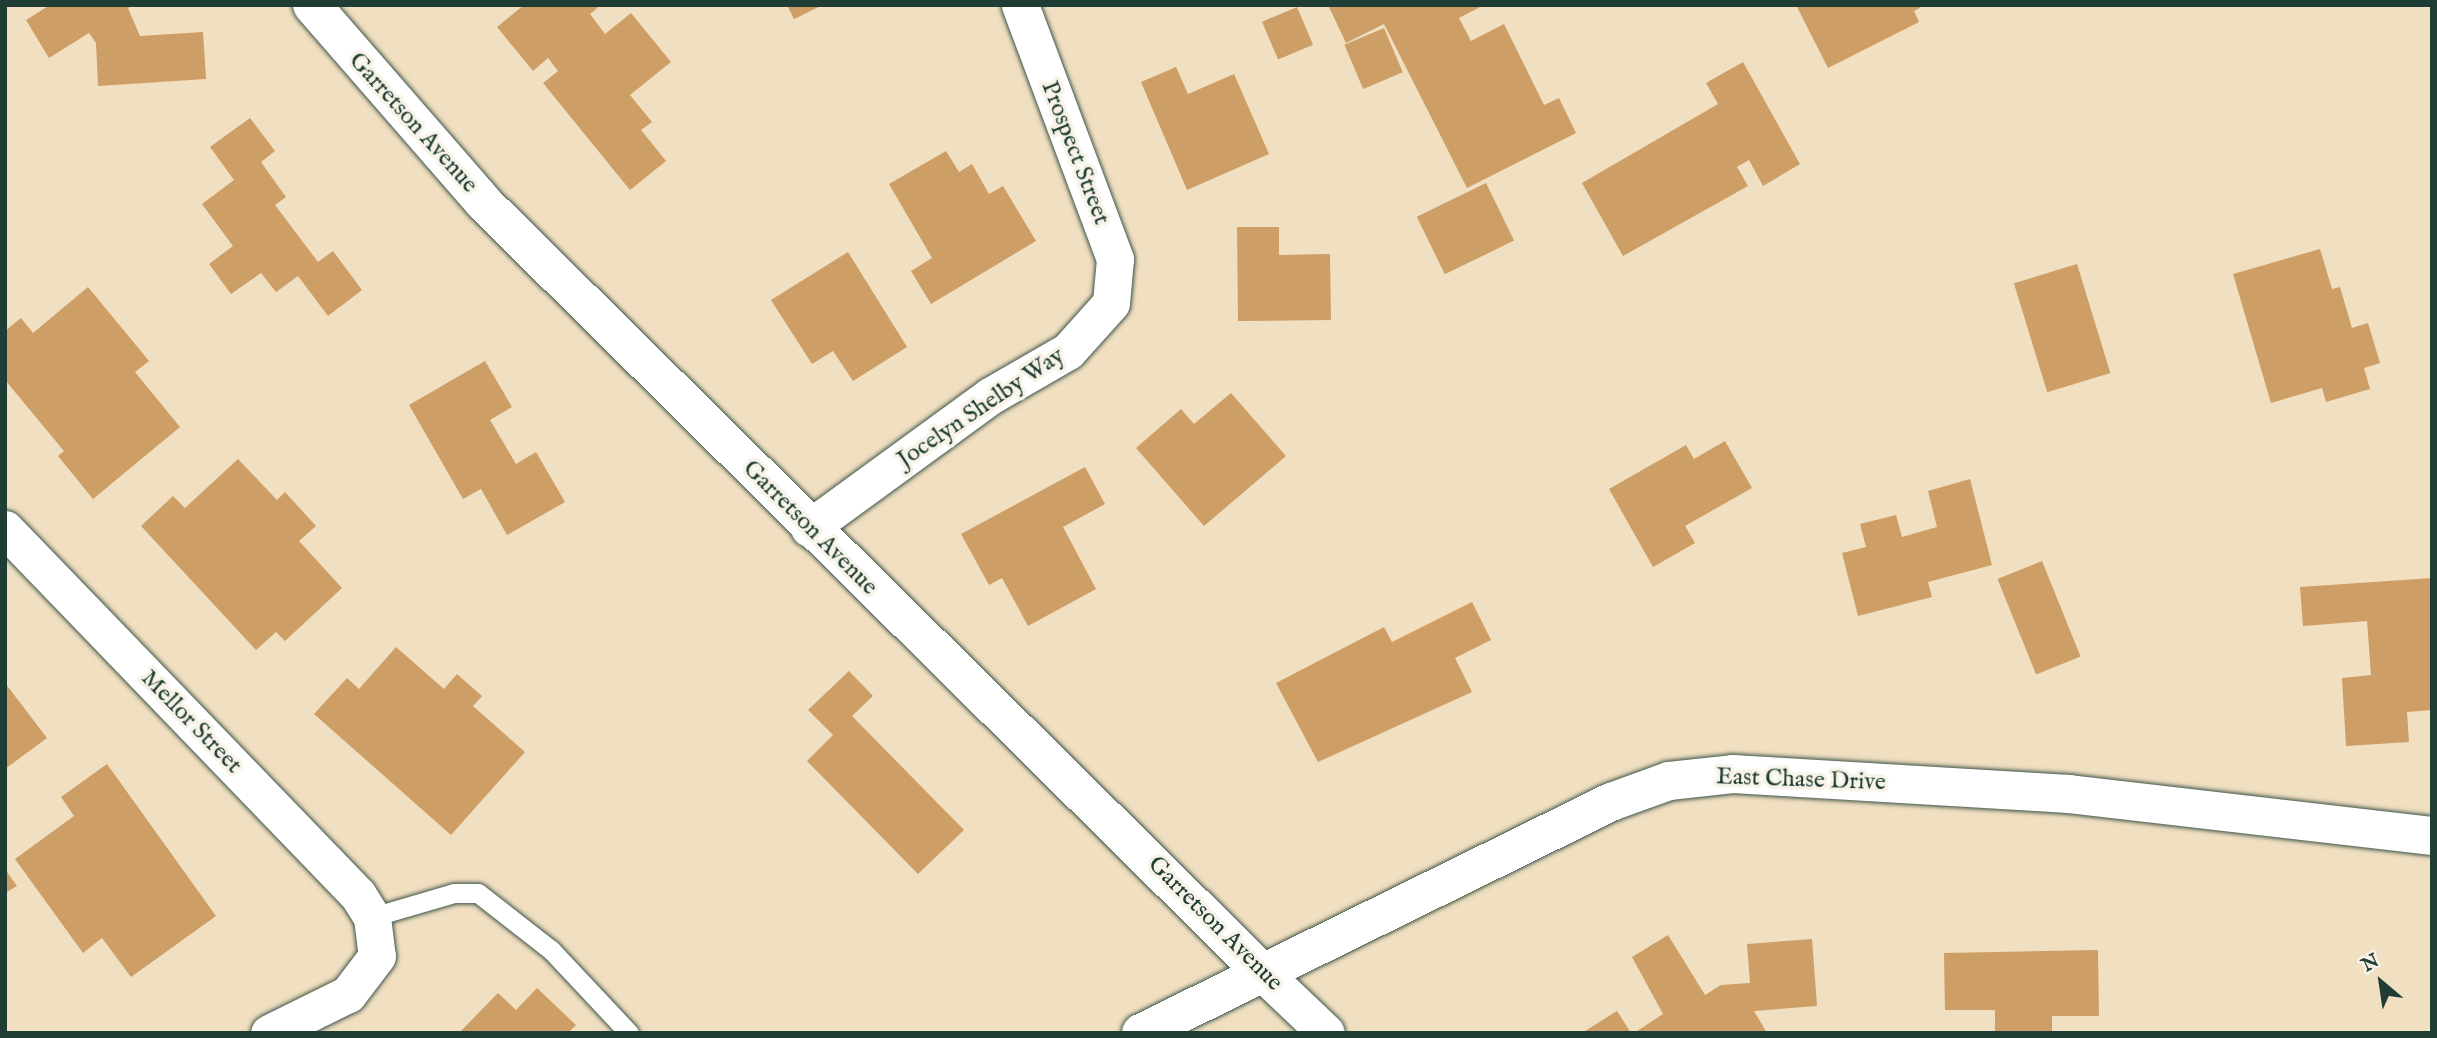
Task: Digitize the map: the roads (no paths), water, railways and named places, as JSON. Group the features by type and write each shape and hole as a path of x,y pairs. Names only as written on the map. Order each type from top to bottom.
{"street":[{"name":"Garretson Avenue","path":"312,5 482,202 809,528 1326,1033"},
{"name":"Prospect Street","path":"1020,5 1115,259 1111,303"},
{"name":"Jocelyn Shelby Way","path":"809,528 990,396 1068,351 1111,303"},
{"name":"Mellor Street","path":"5,529 358,895 372,917"},
{"name":"East Chase Drive","path":"1140,1033 1611,802 1669,781 1720,775 2069,794 2432,836"},
{"path":"269,1033 348,994 377,956 372,917"}],"lane":[{"path":"372,917 454,893 478,892 551,950 629,1033"}]}
